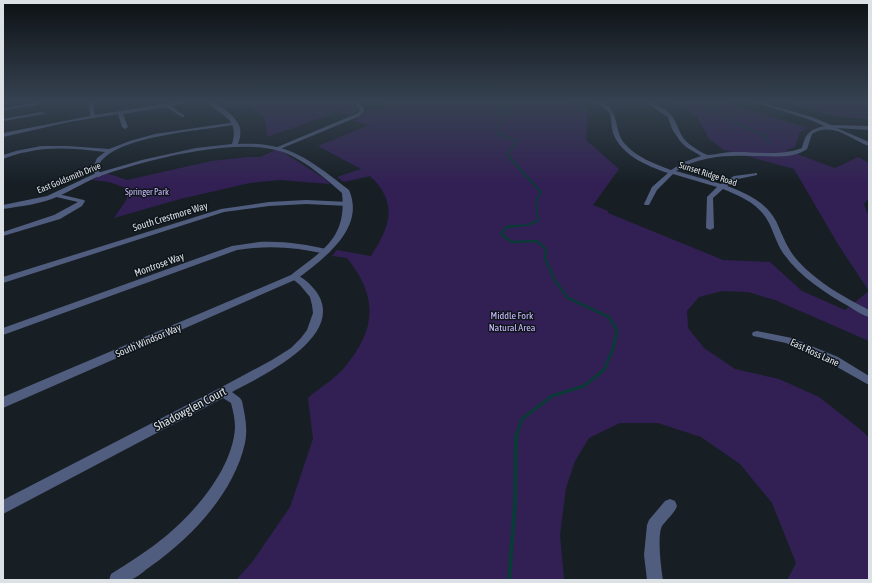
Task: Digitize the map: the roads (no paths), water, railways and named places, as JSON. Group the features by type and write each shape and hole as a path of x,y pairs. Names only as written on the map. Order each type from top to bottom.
{"street":[{"path":"3,135 19,129"},
{"path":"99,175 94,166 100,156 108,151 142,139 200,129"},
{"path":"235,145 239,136 237,129"},
{"path":"278,148 324,129"},
{"name":"Sunset Ridge Road","path":"614,129 615,135 621,145 642,161 671,172 721,187 740,194 756,203 770,216 786,253 805,274 831,294 869,314"},
{"path":"675,129 688,146 705,156"},
{"path":"648,204 652,191 671,172 705,156 732,153 776,155 796,152 804,149 809,136 813,131 822,129"},
{"path":"838,129 869,144"},
{"name":"East Goldsmith Drive","path":"3,207 27,203 54,195 99,175 160,158 235,145 258,144 290,152 346,192 349,204"},
{"path":"3,157 33,149 58,146 108,151"},
{"path":"710,228 710,197 721,187 736,177 755,174"},
{"path":"3,234 57,217 80,205 82,202 54,195"},
{"name":"South Crestmore Way","path":"3,280 223,210 269,204 306,202 349,204"},
{"path":"326,252 339,239 345,225 349,204"},
{"name":"Montrose Way","path":"3,332 235,248 252,244 275,242 298,245 326,252"},
{"name":"South Windsor Way","path":"3,403 294,277 326,252"},
{"name":"Shadowglen Court","path":"3,507 287,357 304,340 312,327 317,310 315,296 306,284 294,277"},
{"name":"East Ross Lane","path":"757,334 788,340 834,360 869,381"},
{"path":"117,580 172,541 193,520 223,482 236,455 241,428 236,401 223,392"},
{"path":"655,580 652,555 654,526 670,506"}],"waterway":[{"path":"496,129 498,134 517,141 507,155 508,156"},
{"path":"750,129 766,136 764,138 770,143"},
{"path":"506,227 527,225 538,221 536,202 541,192 508,156"},
{"path":"506,227 515,226"},
{"path":"506,227 501,234 512,242 537,241 546,249 545,258 555,281 568,298 608,317"},
{"path":"517,434 522,419 552,396 584,386 604,370 613,349 617,330 608,317"},
{"path":"509,580 515,505 517,433"}],"park label":[{"name":"Springer Park","path":"147,192"},
{"name":"Middle Fork Natural Area","path":"512,320"}]}
